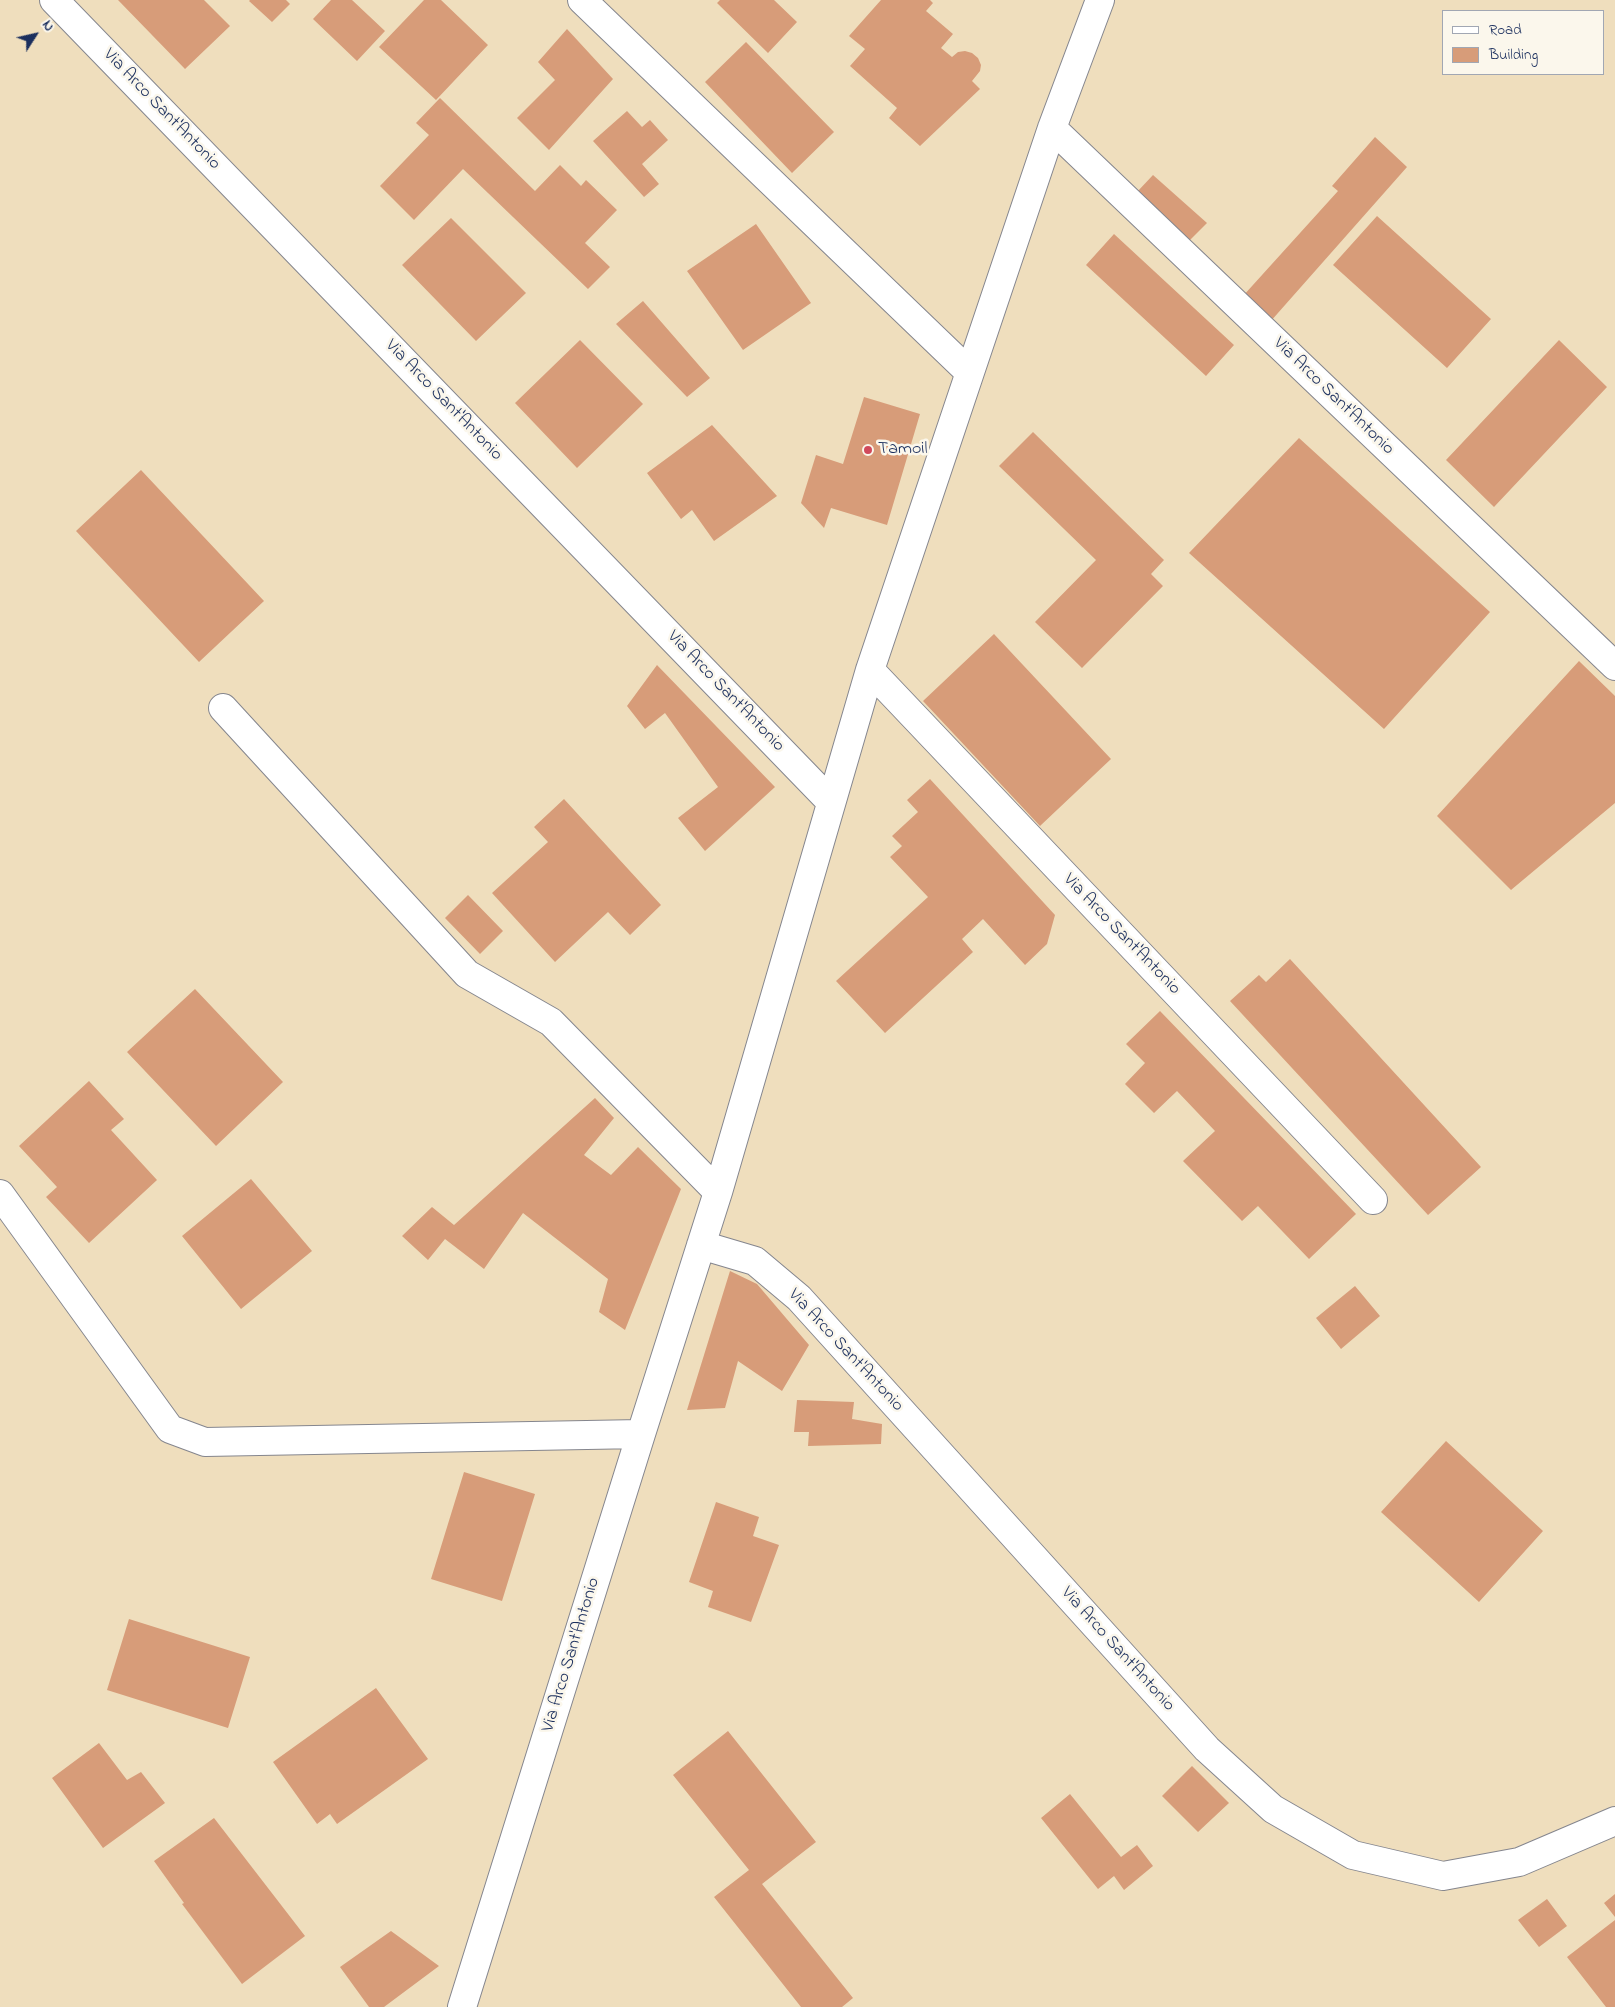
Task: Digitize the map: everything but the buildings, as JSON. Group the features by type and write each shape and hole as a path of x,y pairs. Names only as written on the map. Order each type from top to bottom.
{"street":[{"name":"Via Arco Sant'Antonio","path":"54,0 831,802"},
{"path":"582,0 969,372"},
{"name":"Via Arco Sant'Antonio","path":"462,2007 718,1192 870,670 1052,128 1100,0"},
{"name":"Via Arco Sant'Antonio","path":"1052,128 1615,666"},
{"name":"Via Arco Sant'Antonio","path":"870,670 1373,1200"},
{"path":"223,708 467,974 551,1022 718,1192"},
{"path":"0,1194 170,1429 204,1442 641,1434"},
{"name":"Via Arco Sant'Antonio","path":"701,1245 755,1261 799,1298 1207,1749 1273,1809 1353,1855 1442,1876 1519,1862 1615,1821"}],"place":[{"name":"Tamoil","path":"868,450"}]}
